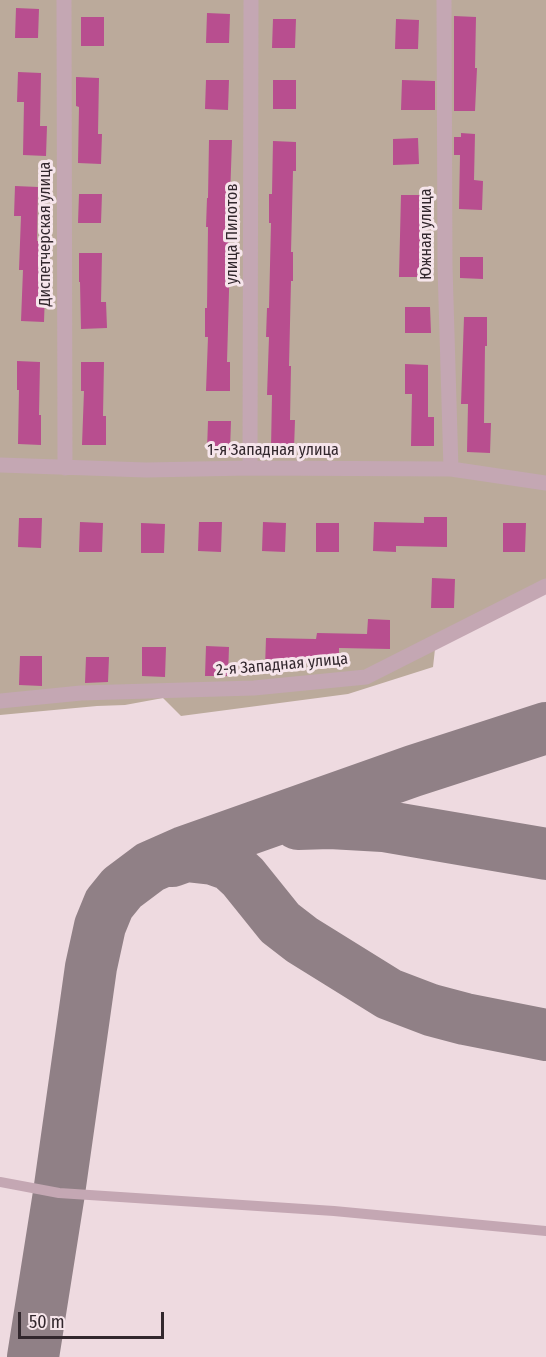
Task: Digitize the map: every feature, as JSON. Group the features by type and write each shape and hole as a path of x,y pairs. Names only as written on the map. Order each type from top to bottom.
{"street":[{"name":"Диспетчерская улица","path":"64,0 65,468"},
{"name":"улица Пилотов","path":"250,468 251,0"},
{"name":"Южная улица","path":"444,0 445,267 451,469"},
{"name":"1-я Западная улица","path":"0,465 146,470 451,469 546,483"},
{"name":"2-я Западная улица","path":"0,701 81,693 254,688 366,677 546,586"}],"lane":[{"path":"0,1182 59,1193 334,1211 546,1231"}],"shaded area":[{"path":"0,0 546,0 546,585 436,640 433,667 348,694 181,716 163,698 125,705 0,715"}],"building":[{"path":"16,8 39,9 38,38 15,38"},
{"path":"207,13 230,14 229,43 206,43"},
{"path":"454,16 476,17 475,111 454,111"},
{"path":"81,17 104,17 104,46 81,46"},
{"path":"273,19 296,19 295,48 272,48"},
{"path":"396,19 419,20 418,49 395,49"},
{"path":"18,72 41,73 40,126 47,126 46,156 23,155 24,102 17,102"},
{"path":"76,77 99,78 98,134 102,134 101,164 78,163 79,107 76,106"},
{"path":"206,80 229,80 228,110 205,109"},
{"path":"273,80 296,80 296,109 273,109"},
{"path":"402,80 435,81 435,110 401,110"},
{"path":"461,133 475,134 474,180 483,181 482,210 459,209 460,155 454,155 454,137 461,137"},
{"path":"418,138 419,164 393,165 393,139"},
{"path":"209,140 232,140 227,362 230,362 230,391 206,391 208,337 205,337 205,308 207,308 208,227 206,227"},
{"path":"273,141 296,142 296,171 293,171 291,252 293,252 293,281 291,281 289,366 291,366 290,420 295,420 294,449 271,449 272,395 267,395 269,337 266,337 271,223 269,223 269,194 272,194"},
{"path":"15,186 38,187 37,241 43,241 44,322 21,321 23,270 19,270 21,216 14,216"},
{"path":"79,194 102,194 101,223 78,223"},
{"path":"401,195 424,195 422,277 399,277"},
{"path":"79,253 102,253 101,302 106,302 107,328 81,329"},
{"path":"460,257 483,257 483,279 460,278"},
{"path":"405,307 430,307 431,333 405,333"},
{"path":"464,317 487,317 484,423 491,423 490,453 467,452 468,404 461,404"},
{"path":"17,361 40,362 41,445 18,444"},
{"path":"81,362 104,362 103,416 106,416 106,445 82,445 84,391 81,391"},
{"path":"405,364 428,365 428,417 434,417 434,446 411,446 412,394 405,394"},
{"path":"208,421 231,421 230,450 207,450"},
{"path":"424,517 447,517 447,547 396,546 396,552 373,551 374,522 424,523"},
{"path":"19,518 42,518 41,548 18,547"},
{"path":"80,522 103,523 102,552 79,552"},
{"path":"199,522 222,522 221,552 198,551"},
{"path":"263,522 286,523 285,552 262,551"},
{"path":"141,523 165,524 164,553 141,553"},
{"path":"316,523 339,523 339,552 316,552"},
{"path":"503,523 526,523 525,552 503,552"},
{"path":"432,578 455,579 454,608 431,608"},
{"path":"368,619 390,620 390,649 339,648 339,663 288,662 288,668 265,668 266,638 316,639 317,633 367,634"},
{"path":"206,646 229,647 228,676 205,676"},
{"path":"142,647 166,647 165,677 142,676"},
{"path":"20,656 42,656 42,686 19,685"},
{"path":"86,657 109,657 108,682 85,683"}],"taxiway":[{"path":"33,1357 91,967 100,926 109,904 122,888 150,867 184,852 413,771 546,728"},
{"path":"298,824 383,826 546,854"},
{"path":"172,861 186,856 213,859 230,865 243,877 280,923 302,940 389,994 431,1010 465,1019 546,1035"}]}
